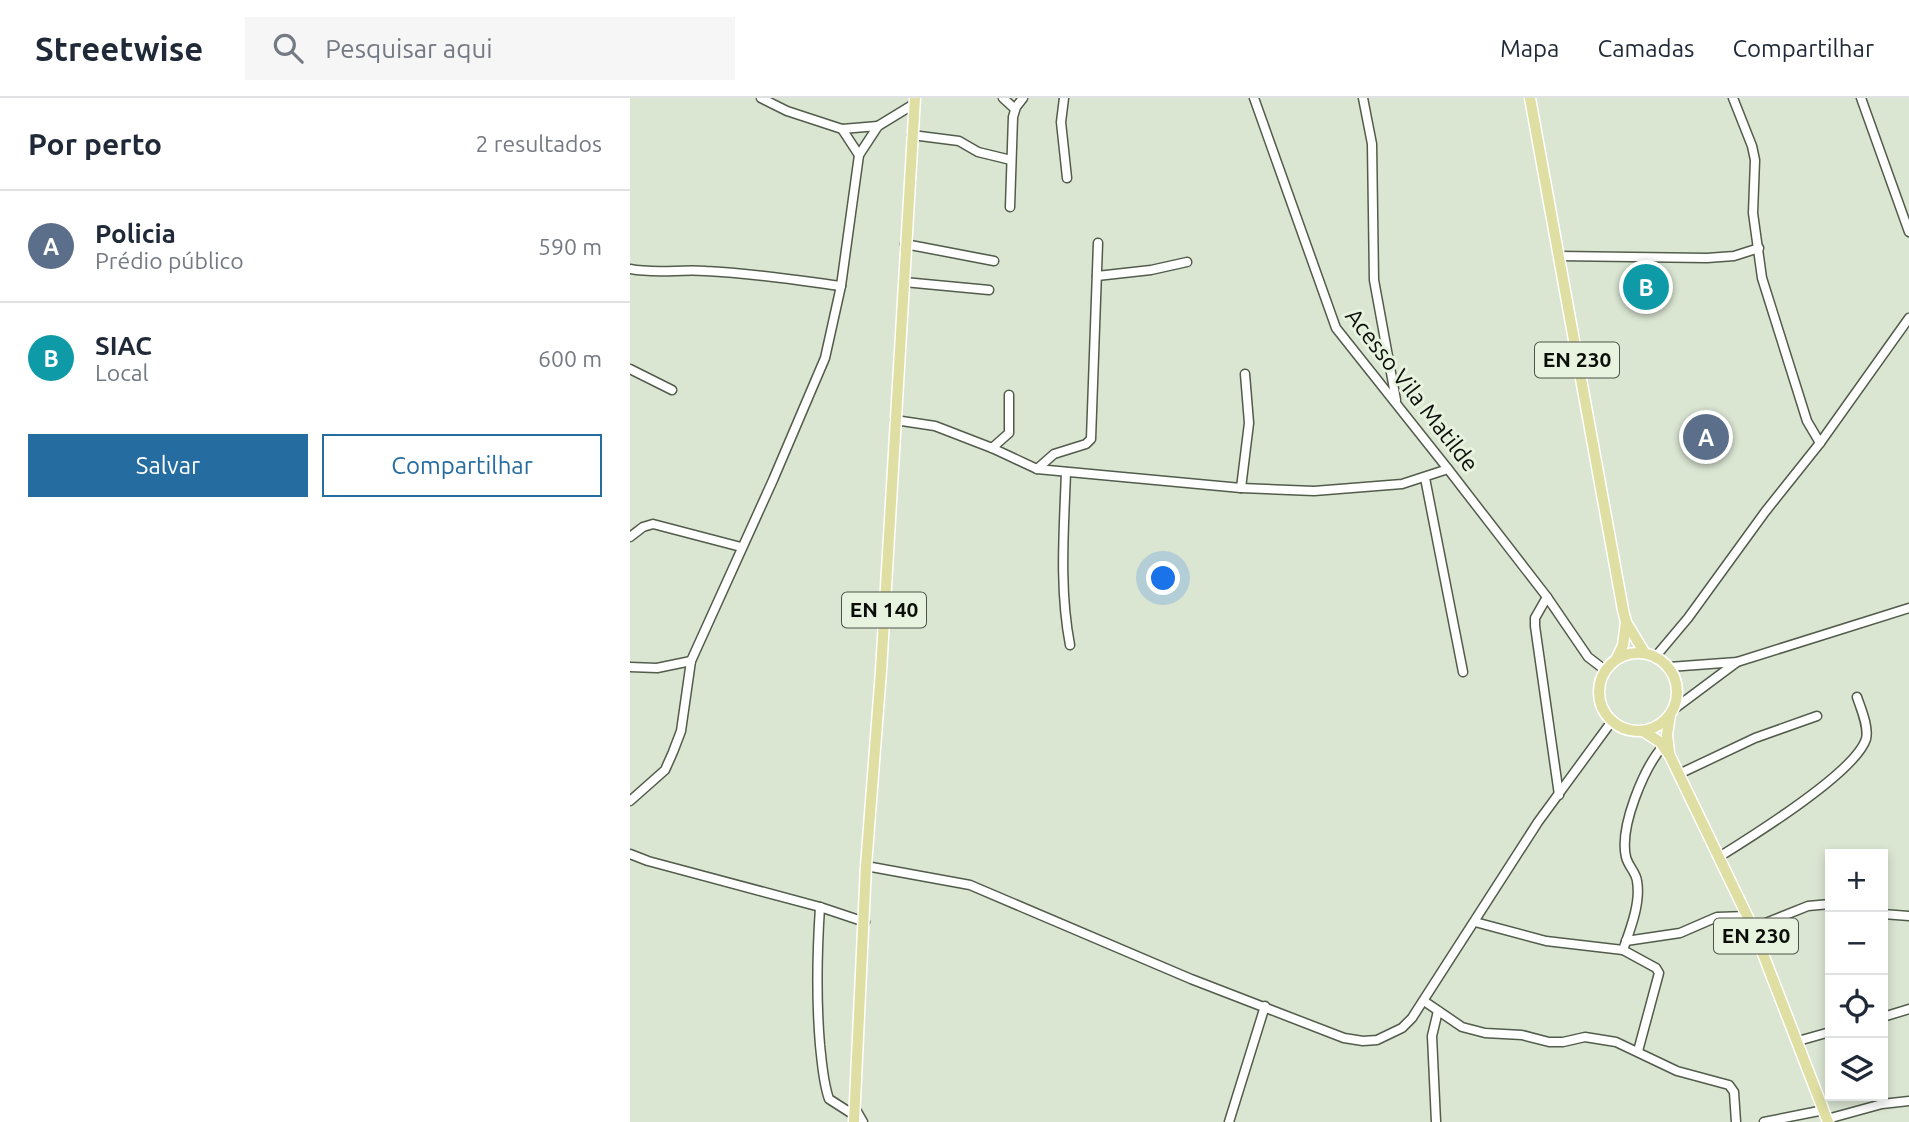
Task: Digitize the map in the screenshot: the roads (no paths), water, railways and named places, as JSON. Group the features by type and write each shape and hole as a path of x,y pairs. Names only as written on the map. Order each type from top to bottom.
{"main road":[{"name":"EN 230","path":"1530,98 1626,621 1623,645 1617,658"},
{"name":"EN 140","path":"854,1115 866,866 915,101"},
{"name":"EN 230","path":"1626,621 1644,652"},
{"path":"1644,652 1656,656 1669,667 1676,681 1678,695 1672,711 1666,720 1654,728 1643,731 1621,727 1603,710 1599,696 1600,682 1605,670 1617,658 1631,653 1644,652"},
{"name":"EN 230","path":"1670,756 1667,735 1672,711"},
{"name":"EN 230","path":"1643,731 1663,746 1670,756 1753,928 1827,1117"}],"street":[{"path":"761,98 787,111 842,129 878,126"},
{"path":"1003,98 1015,109"},
{"path":"1010,207 1015,109 1023,98"},
{"path":"1064,98 1061,122 1067,178"},
{"name":"Acesso Vila Matilde","path":"1254,98 1332,320 1547,597 1588,657 1605,670"},
{"path":"1363,98 1372,144 1374,279 1397,402"},
{"path":"1732,98 1755,160 1753,213 1762,278 1807,421 1820,443"},
{"path":"1861,98 1909,232"},
{"path":"630,801 665,770 673,752 681,731 691,661 825,358 841,286 859,155 878,126 915,101"},
{"path":"842,129 859,155"},
{"path":"912,135 959,141 978,152 1011,160"},
{"path":"1038,469 1054,454 1086,444 1091,439 1098,243"},
{"path":"905,244 994,261"},
{"path":"1558,256 1707,258 1734,256 1759,248"},
{"path":"1097,276 1151,270 1187,262"},
{"path":"630,269 739,273 841,286"},
{"path":"904,282 989,290"},
{"path":"1656,656 1688,618 1765,512 1820,443 1909,318"},
{"path":"630,369 672,390"},
{"path":"1241,488 1249,423 1245,374"},
{"path":"992,448 1009,433 1009,394"},
{"path":"895,420 935,426 1038,469 1241,488 1314,491 1402,484 1448,469"},
{"path":"1066,472 1063,576 1064,617 1070,645"},
{"path":"1425,478 1463,672"},
{"path":"630,537 643,527 653,524 741,547"},
{"path":"1547,597 1535,618 1535,626 1559,795"},
{"path":"1669,667 1737,662 1909,608"},
{"path":"630,667 657,668 691,661"},
{"path":"1672,711 1737,662"},
{"path":"1719,857 1783,817 1857,753 1866,738 1866,731 1857,697"},
{"path":"1679,774 1755,738 1817,716"},
{"path":"866,866 970,885 1191,979 1321,1030 1363,1041 1377,1040 1402,1028 1424,1001 1538,822 1612,721"},
{"path":"1623,950 1637,896 1637,880 1626,860 1626,832 1644,778 1663,746"},
{"path":"630,854 865,922"},
{"path":"1753,928 1808,906 1825,904"},
{"path":"820,907 816,957 822,1065 829,1099 863,1122"},
{"path":"1888,914 1909,916"},
{"path":"1626,941 1680,933 1717,917 1747,916"},
{"path":"1475,922 1546,941 1623,950 1656,968 1659,973 1638,1051"},
{"path":"1424,1001 1462,1027 1485,1033 1522,1035 1549,1042 1585,1037 1616,1042 1686,1074 1731,1086 1734,1092 1736,1122"},
{"path":"1229,1122 1265,1006"},
{"path":"1888,1015 1909,1009"},
{"path":"1436,1122 1432,1036 1438,1012"},
{"path":"1798,1041 1825,1033"},
{"path":"1764,1122 1827,1117 1882,1104 1909,1101"}],"place":[{"name":"SIAC","path":"1646,287"},
{"name":"Policia","path":"1706,437"}]}
